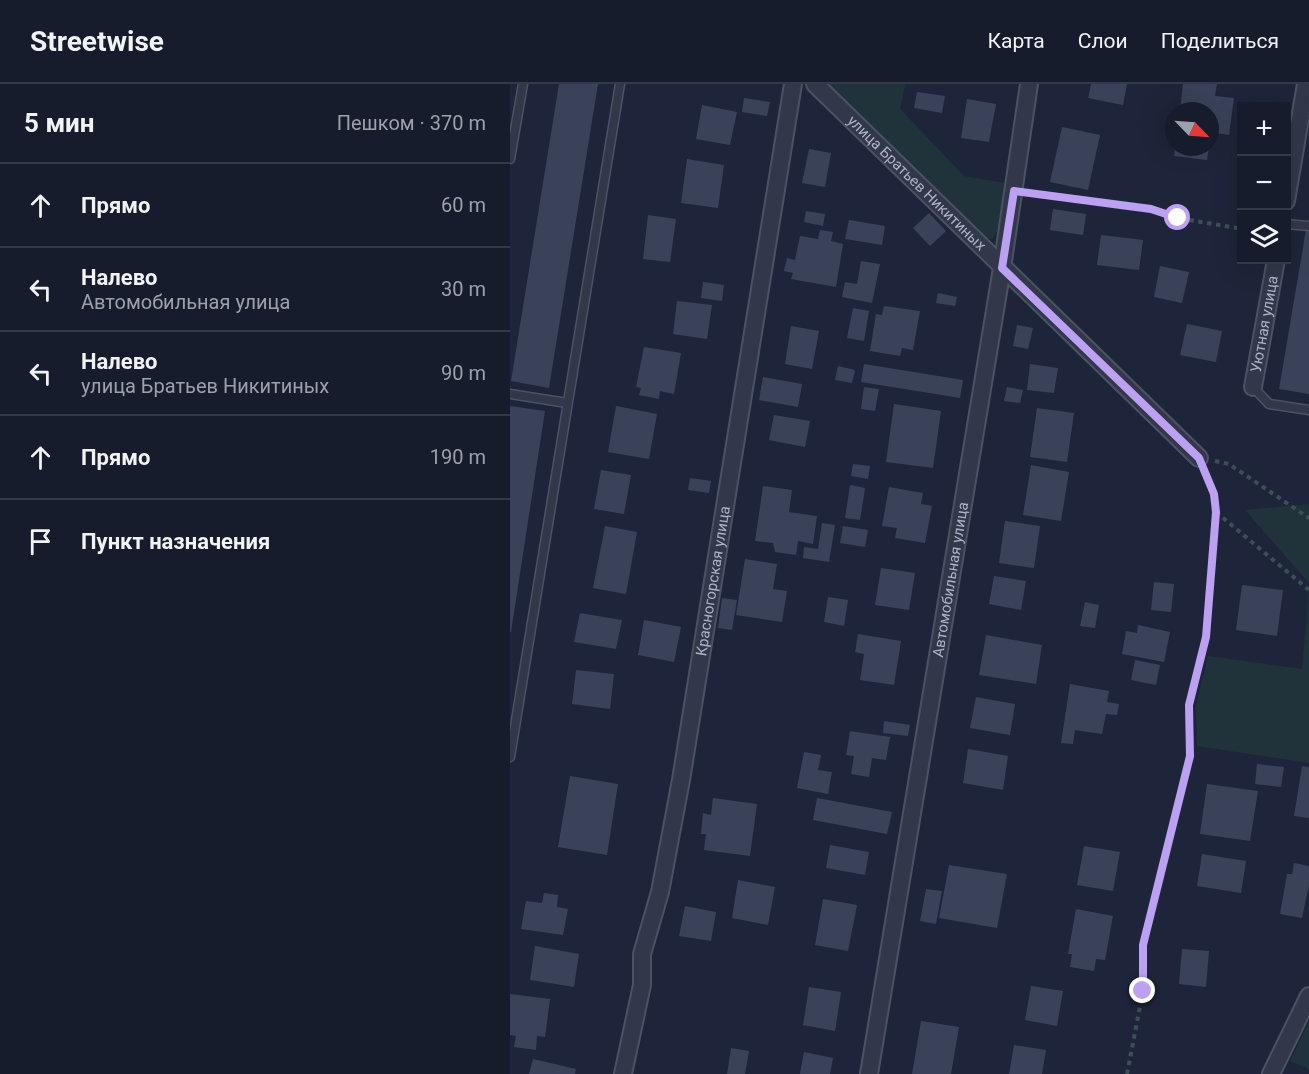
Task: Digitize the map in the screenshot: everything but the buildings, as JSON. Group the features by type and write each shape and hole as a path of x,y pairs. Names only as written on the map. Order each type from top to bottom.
{"street":[{"name":"Красногорская улица","path":"623,1074 642,986 642,954 660,892 681,780 793,84"},
{"name":"улица Братьев Никитиных","path":"815,84 1199,458"},
{"name":"Автомобильная улица","path":"869,1074 1002,268 1029,84"},
{"path":"1291,176 1306,84"},
{"name":"Уютная улица","path":"1253,387 1275,264"},
{"path":"1271,1074 1309,996"}],"lane":[{"path":"510,159 523,84"},
{"path":"510,757 620,84"},
{"path":"1291,224 1309,226"},
{"path":"1253,387 1269,404 1309,410"},
{"path":"510,394 567,403"}],"path":[{"path":"1014,191 1151,209 1178,218 1237,228"},
{"path":"1126,1074 1143,991 1143,945 1190,756 1189,705 1206,637 1216,512 1214,494 1199,458"},
{"path":"1199,458 1229,464 1309,518"},
{"path":"1216,512 1309,591"}],"shaded area":[{"path":"828,84 905,84 900,109 964,176 1005,183 997,231 993,239 984,239"},
{"path":"1309,504 1309,583 1245,510"},
{"path":"1309,590 1309,763 1197,746 1196,705 1208,656 1302,669"},
{"path":"1309,1022 1309,1069 1290,1061"}],"route":[{"path":"1143,991 1143,945 1190,756 1189,705 1206,637 1216,512 1214,494 1199,458 1002,268 1014,191 1151,209 1178,218"}]}
